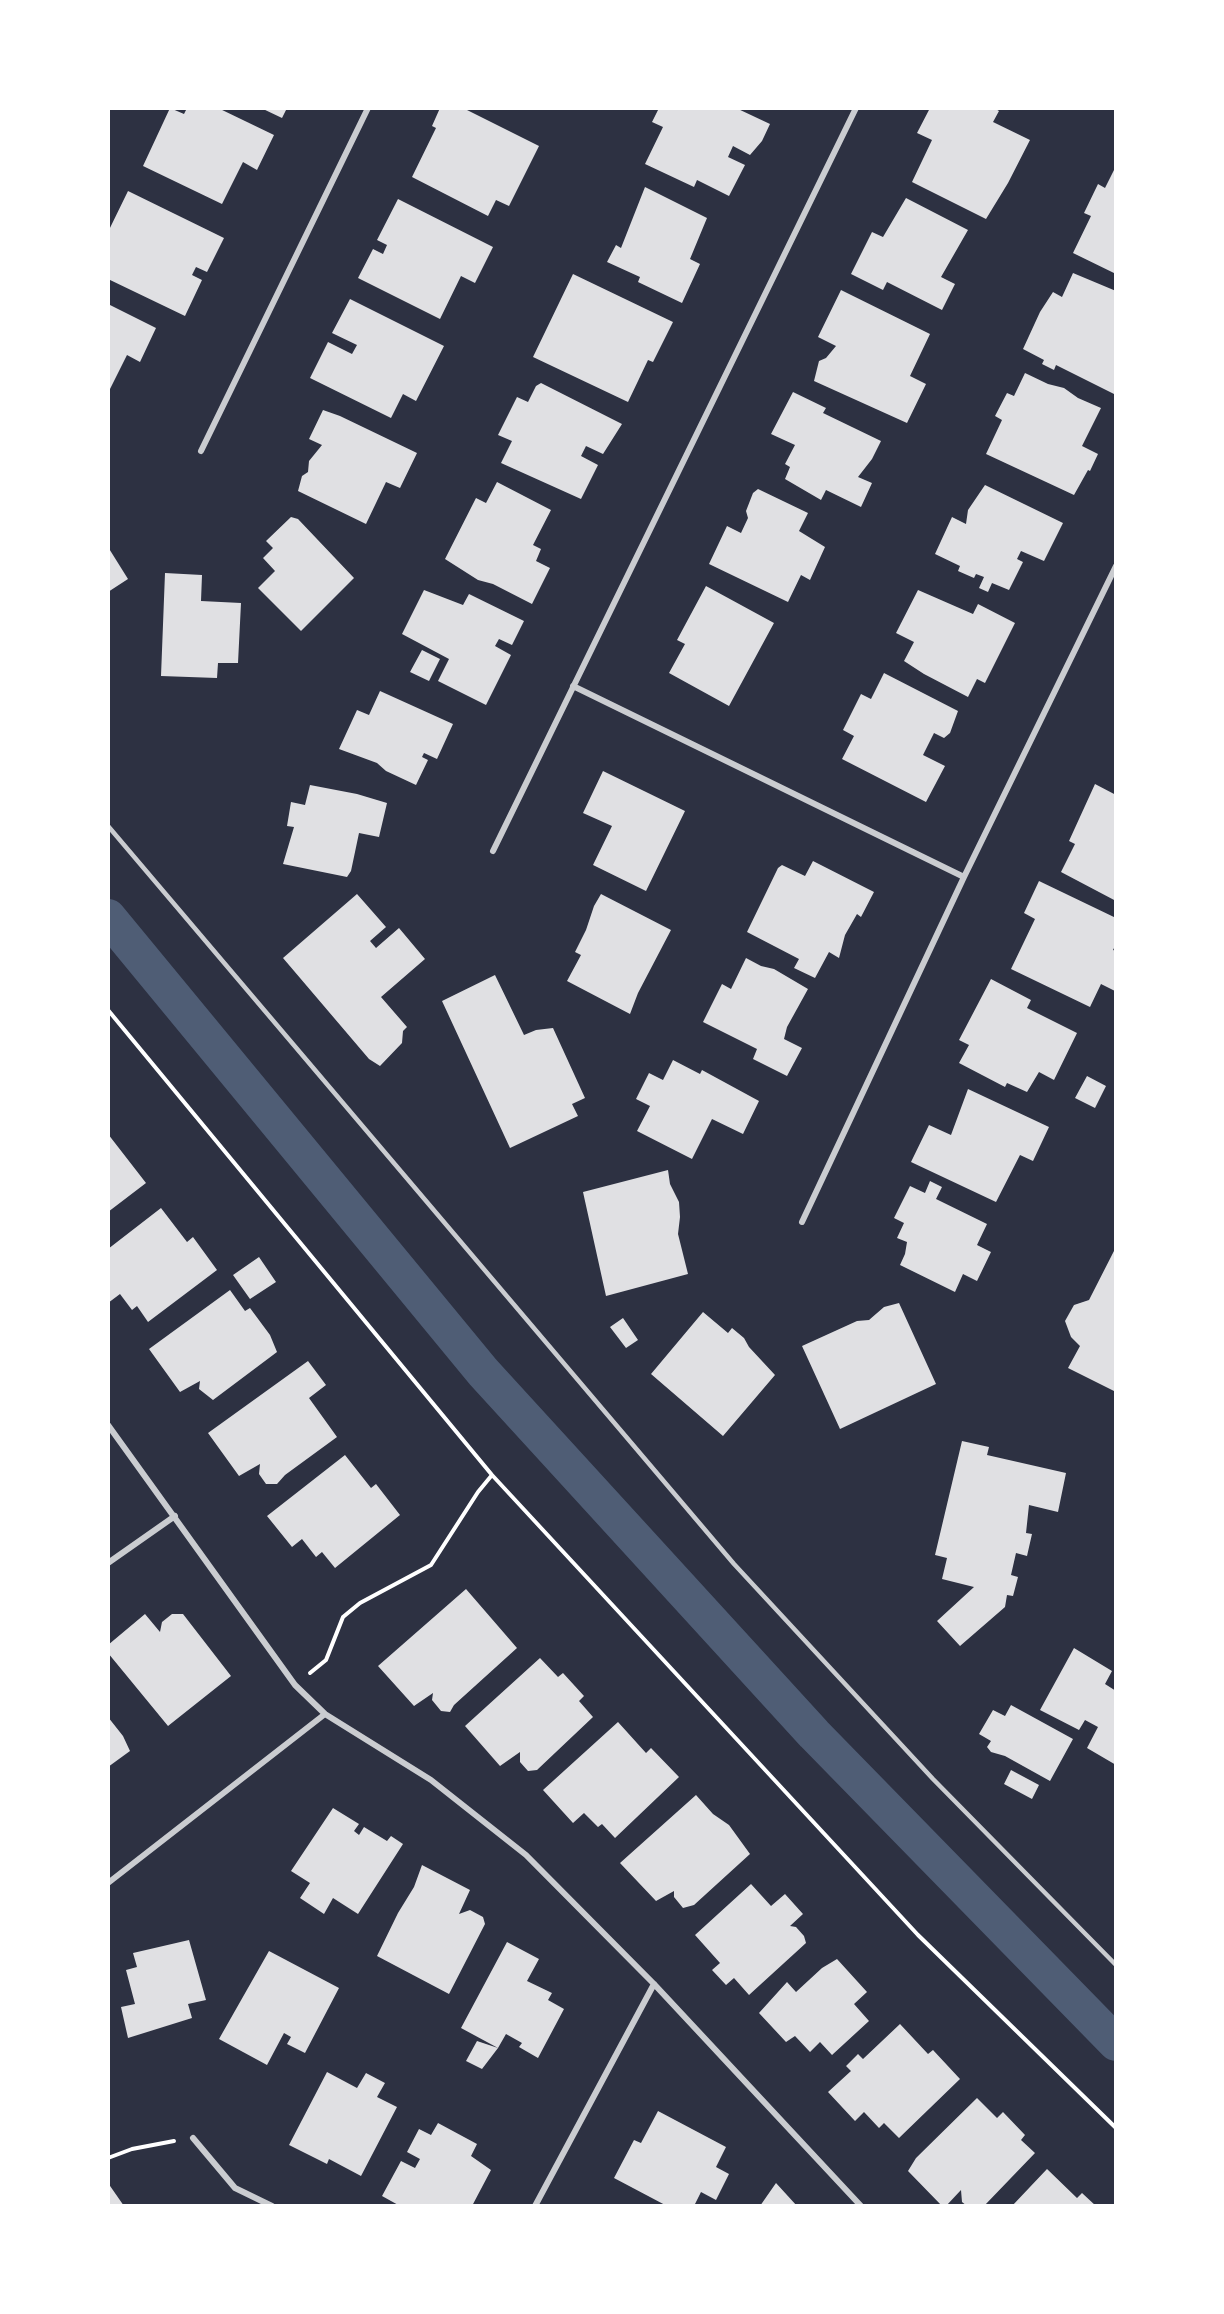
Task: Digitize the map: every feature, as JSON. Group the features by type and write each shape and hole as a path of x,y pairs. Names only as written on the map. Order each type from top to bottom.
{"street":[{"path":"201,451 368,108"},
{"path":"493,851 856,108"},
{"path":"801,1222 964,877 1116,566"},
{"path":"573,686 964,877"},
{"path":"108,1425 295,1685 325,1714 431,1780 526,1855 654,1984 861,2206"},
{"path":"108,1563 175,1516"},
{"path":"108,1883 325,1714"},
{"path":"535,2206 654,1984"},
{"path":"192,2138 235,2188 272,2206"}],"lane":[{"path":"108,826 734,1564 933,1779 1116,1965"}],"path":[{"path":"108,1010 492,1475 918,1935 1116,2128"},
{"path":"295,1685 326,1659 343,1617 360,1603 431,1565 478,1492 492,1475"},
{"path":"108,2158 132,2149 192,2138"}],"building":[{"path":"170,108 184,114 187,108 218,108 274,135 257,170 243,162 222,204 143,166"},
{"path":"261,108 287,108 282,118"},
{"path":"440,108 463,108 539,146 509,206 496,200 488,216 412,177 436,128 432,126"},
{"path":"659,108 736,108 770,124 762,141 750,155 733,146 728,157 745,165 729,196 697,180 694,187 645,164 663,127 652,122"},
{"path":"930,108 994,108 999,111 993,122 1030,140 986,219 912,182 932,140 917,133"},
{"path":"1116,166 1116,274 1073,253 1091,216 1084,213 1098,184 1105,188"},
{"path":"645,187 707,218 690,259 700,264 682,303 638,282 640,277 607,262 616,245 621,248"},
{"path":"128,191 224,238 207,272 196,267 192,275 202,280 185,316 108,279 108,232"},
{"path":"906,198 968,230 941,277 955,284 942,310 887,282 883,290 851,274 872,232 883,237"},
{"path":"398,199 493,247 475,283 461,276 440,319 358,278 373,249 383,254 387,245 377,240"},
{"path":"1073,273 1116,291 1116,395 1056,365 1054,370 1042,364 1044,360 1023,349 1040,312 1053,292 1062,297"},
{"path":"573,274 673,322 653,362 648,360 628,402 533,357"},
{"path":"841,290 930,334 910,376 926,384 907,423 814,381 819,361 826,358 836,346 818,337"},
{"path":"350,299 444,346 416,401 403,394 391,418 310,378 328,342 352,354 357,345 332,333"},
{"path":"108,304 156,328 140,362 127,355 108,393"},
{"path":"1025,373 1048,384 1064,388 1078,398 1101,408 1082,446 1098,454 1074,495 986,454 1002,420 995,416 1007,393 1014,396"},
{"path":"541,383 622,424 603,454 586,446 581,456 598,465 581,499 501,463 512,441 498,435 517,397 528,402 536,386"},
{"path":"793,392 826,408 823,413 881,441 872,459 858,477 872,483 861,507 826,490 821,500 785,479 790,467 785,464 795,445 771,434"},
{"path":"323,410 417,453 400,488 386,482 366,524 298,491 302,476 308,472 309,461 322,445 309,439"},
{"path":"497,482 551,510 533,545 541,549 536,561 550,568 532,604 493,584 478,580 445,559 476,498 486,503"},
{"path":"985,485 1063,523 1044,561 1021,551 1017,559 1023,562 1009,590 992,583 988,592 979,588 984,577 976,574 974,578 958,571 960,566 935,554 952,517 966,524 968,510"},
{"path":"758,489 808,513 799,531 825,547 810,580 801,575 788,602 709,564 727,526 741,533 748,518 746,511 753,493"},
{"path":"291,517 298,519 354,578 301,631 258,588 275,571 263,558 273,548 266,541"},
{"path":"108,547 128,579 108,592"},
{"path":"165,573 202,575 201,601 241,603 238,663 218,663 217,678 161,676"},
{"path":"706,586 774,623 729,706 669,673 685,644 677,640"},
{"path":"424,590 463,605 469,594 524,621 512,645 499,639 495,646 511,655 486,705 438,681 449,659 402,634"},
{"path":"918,590 973,614 978,604 1015,623 985,683 977,679 968,697 904,661 914,642 896,633"},
{"path":"422,650 440,659 429,681 410,672"},
{"path":"884,673 958,711 950,733 944,738 934,733 923,755 945,766 926,802 842,759 854,736 843,730 861,694 871,699"},
{"path":"380,691 453,724 437,759 424,753 422,757 428,760 416,785 386,771 377,763 339,749 357,710 369,715"},
{"path":"603,771 685,811 646,891 593,865 612,826 583,813"},
{"path":"1095,784 1116,795 1116,901 1061,872 1075,844 1069,841"},
{"path":"310,785 357,794 387,803 379,837 359,833 351,871 347,877 283,864 294,827 287,826 291,802 305,805"},
{"path":"813,861 874,892 861,917 857,914 845,935 839,958 829,952 815,978 794,968 799,959 747,932 778,868 782,865 805,876"},
{"path":"1039,881 1116,918 1116,944 1113,950 1116,951 1116,988 1115,991 1101,984 1090,1007 1011,969 1035,919 1024,913"},
{"path":"357,894 386,927 370,941 376,948 399,928 425,959 381,997 407,1027 403,1031 402,1043 380,1066 369,1059 283,958"},
{"path":"601,894 671,930 638,993 630,1014 567,981 581,955 575,952"},
{"path":"746,958 761,966 774,969 808,989 787,1027 784,1039 802,1048 787,1076 753,1059 757,1049 703,1022 722,984 731,989"},
{"path":"495,975 524,1035 536,1030 553,1028 585,1098 572,1104 578,1116 510,1148 442,1001"},
{"path":"991,979 1031,1000 1027,1008 1077,1033 1054,1080 1039,1072 1027,1092 1007,1083 1005,1087 959,1063 969,1045 959,1040"},
{"path":"673,1060 700,1074 702,1070 759,1101 743,1134 712,1119 692,1159 637,1131 650,1106 636,1099 649,1073 663,1080"},
{"path":"1087,1076 1106,1086 1095,1108 1075,1098"},
{"path":"968,1089 1049,1127 1033,1161 1020,1155 996,1202 911,1162 929,1125 951,1135"},
{"path":"108,1134 146,1183 108,1212"},
{"path":"668,1170 670,1184 679,1202 678,1234 688,1274 606,1296 583,1192"},
{"path":"930,1181 942,1187 936,1199 987,1224 977,1245 991,1252 977,1281 963,1274 955,1292 900,1265 907,1242 897,1238 904,1223 894,1218 910,1186 925,1193"},
{"path":"161,1208 187,1242 193,1237 217,1270 148,1322 137,1306 132,1310 120,1294 108,1303 108,1249"},
{"path":"1116,1247 1116,1392 1068,1368 1080,1346 1071,1337 1065,1321 1074,1305 1089,1300"},
{"path":"259,1257 276,1282 250,1299 233,1275"},
{"path":"230,1290 245,1311 250,1308 270,1335 277,1352 213,1400 199,1389 200,1381 180,1392 149,1349"},
{"path":"899,1303 936,1384 840,1429 802,1346 857,1321 869,1320 884,1307"},
{"path":"703,1312 728,1333 732,1328 744,1338 749,1347 775,1375 723,1436 651,1374"},
{"path":"623,1318 638,1340 626,1348 610,1327"},
{"path":"308,1361 326,1385 309,1398 337,1437 285,1475 277,1484 266,1484 259,1474 260,1464 239,1476 208,1433"},
{"path":"962,1441 989,1447 987,1455 1066,1473 1058,1512 1029,1505 1026,1533 1032,1534 1027,1556 1016,1553 1011,1575 1018,1577 1013,1596 1007,1595 1005,1607 960,1646 937,1621 974,1587 942,1579 947,1558 935,1555"},
{"path":"345,1455 371,1488 376,1484 400,1515 335,1568 322,1552 316,1557 302,1539 292,1547 267,1516"},
{"path":"466,1589 517,1648 454,1705 450,1712 441,1711 432,1700 433,1693 414,1706 378,1666"},
{"path":"145,1614 160,1632 162,1622 172,1614 183,1614 231,1676 168,1726 108,1653 108,1645"},
{"path":"1074,1648 1112,1671 1105,1684 1116,1691 1116,1765 1087,1748 1098,1727 1085,1720 1079,1730 1040,1710"},
{"path":"540,1658 558,1677 563,1673 584,1696 579,1701 593,1717 537,1770 528,1771 520,1762 520,1752 500,1766 465,1726"},
{"path":"1011,1705 1073,1739 1050,1781 1005,1756 991,1752 987,1747 991,1741 979,1734 993,1710 1005,1716"},
{"path":"108,1717 123,1736 130,1751 108,1767"},
{"path":"618,1722 646,1753 651,1748 679,1777 615,1838 602,1824 598,1827 584,1813 573,1823 543,1790"},
{"path":"1011,1770 1039,1785 1032,1799 1004,1784"},
{"path":"696,1795 713,1814 729,1825 750,1854 694,1905 683,1908 674,1897 674,1891 656,1901 620,1863"},
{"path":"333,1808 359,1824 354,1831 359,1835 364,1827 387,1841 391,1836 403,1844 358,1914 333,1898 324,1914 300,1898 310,1883 291,1871"},
{"path":"422,1865 470,1890 459,1914 470,1910 483,1917 485,1924 449,1994 377,1956 398,1913 414,1887"},
{"path":"751,1884 771,1906 785,1894 803,1914 790,1926 796,1927 804,1936 806,1943 749,1995 734,1978 726,1985 712,1970 720,1963 695,1935"},
{"path":"189,1940 206,2000 188,2004 192,2018 128,2038 121,2007 135,2004 126,1970 137,1967 133,1953"},
{"path":"507,1942 539,1959 527,1981 552,1993 548,2000 564,2009 538,2058 519,2047 522,2043 506,2034 498,2048 461,2028"},
{"path":"269,1951 339,1988 305,2053 287,2044 291,2037 284,2033 267,2065 219,2039"},
{"path":"837,1959 867,1992 854,2004 869,2021 832,2055 820,2042 810,2052 795,2036 786,2042 759,2013 787,1982 796,1992 822,1968"},
{"path":"900,2024 928,2054 933,2050 960,2079 899,2138 884,2123 879,2128 864,2112 855,2121 828,2092 851,2071 846,2066 858,2054 863,2059"},
{"path":"477,2041 498,2048 482,2069 466,2061"},
{"path":"327,2072 357,2088 366,2073 385,2083 377,2097 397,2107 361,2176 329,2159 327,2164 289,2145"},
{"path":"977,2098 997,2118 1003,2112 1025,2135 1021,2140 1035,2153 984,2206 967,2206 962,2202 961,2190 946,2206 942,2206 908,2171 916,2158"},
{"path":"658,2111 726,2147 716,2167 729,2174 716,2200 701,2192 694,2206 667,2206 614,2178 634,2140 641,2143"},
{"path":"438,2123 477,2144 471,2156 491,2170 472,2206 400,2206 382,2196 401,2161 415,2168 420,2159 407,2152 419,2129 431,2135"},
{"path":"1047,2169 1077,2198 1082,2193 1096,2206 1012,2206"},
{"path":"108,2183 124,2206 108,2206"},
{"path":"776,2183 797,2206 760,2206"}],"waterway":[{"path":"108,917 483,1372 814,1734 1116,2043"}]}
